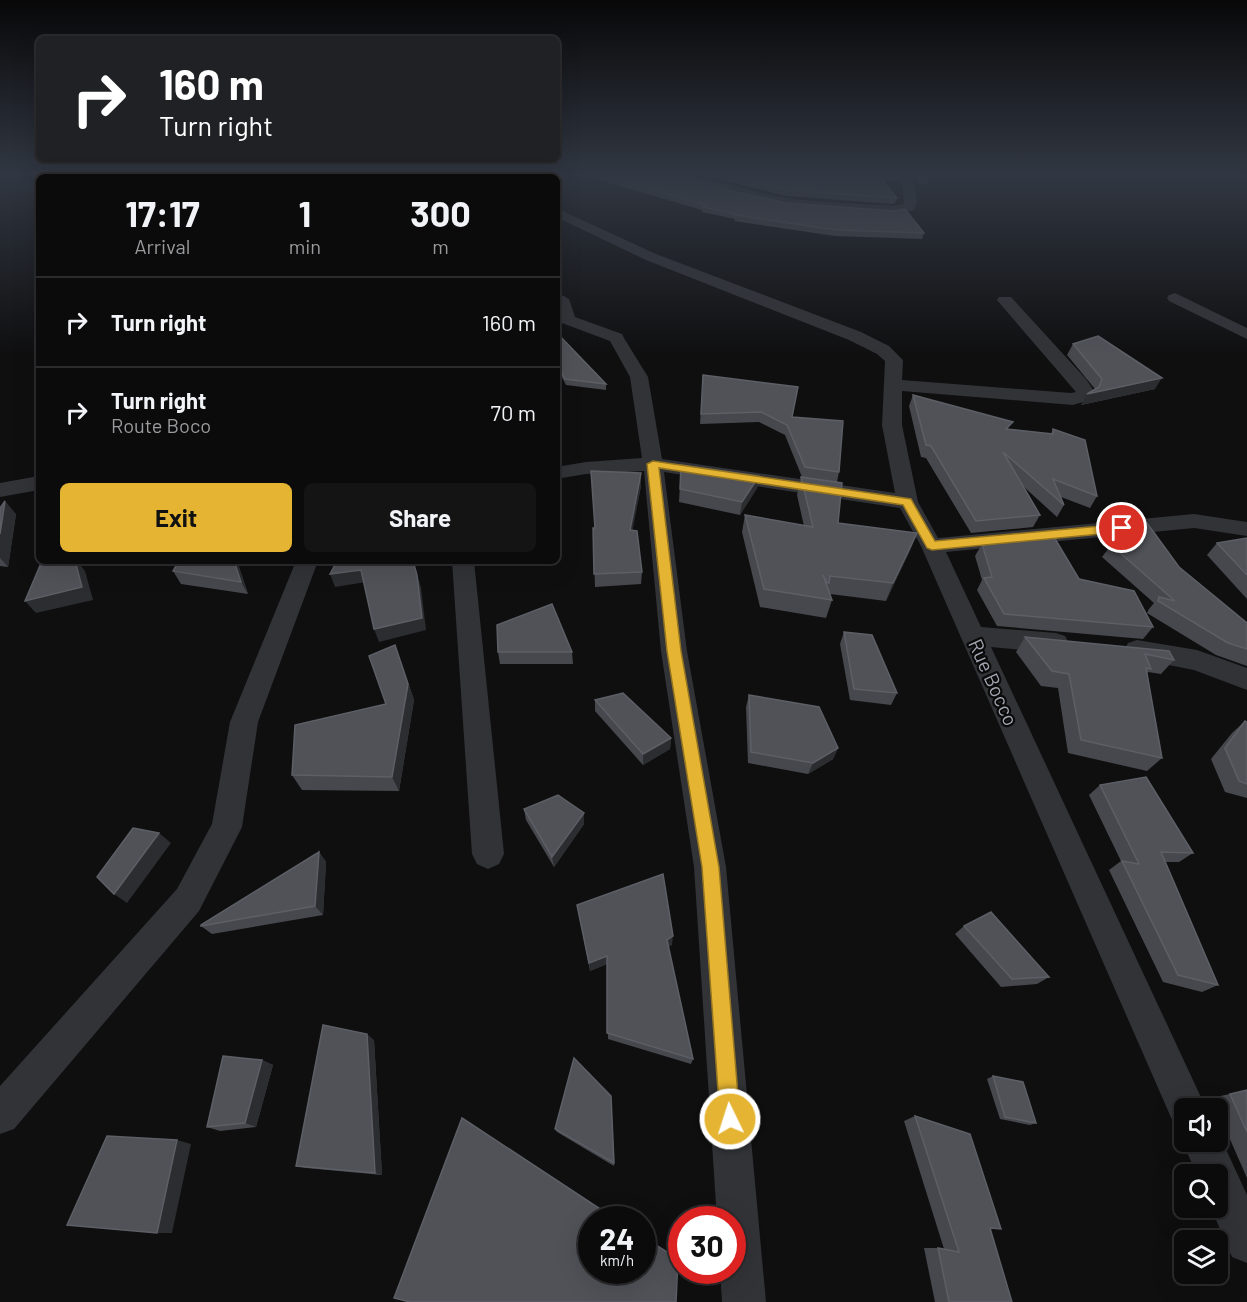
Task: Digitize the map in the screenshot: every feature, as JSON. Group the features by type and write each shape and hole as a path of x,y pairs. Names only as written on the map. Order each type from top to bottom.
{"street":[{"name":"Rue Bocco","path":"602,234 651,257 855,336 883,350 894,360 892,425 907,502 932,546 1182,1098"},
{"path":"1175,298 1247,334"},
{"path":"560,300 563,302 568,320 616,338 639,377 653,464 674,651 710,867 744,1302"},
{"path":"894,385 1073,399 1084,395 1085,391 1080,383 1005,300"},
{"path":"560,472 586,468 653,464 907,502"},
{"path":"0,490 36,484"},
{"path":"932,546 1194,521 1247,529"},
{"path":"0,1115 188,900 227,827 244,722 306,564"},
{"path":"463,564 488,854"},
{"path":"973,636 1077,645"},
{"path":"1112,648 1179,655 1247,679"},
{"path":"1228,1200 1247,1242"}],"building":[{"path":"560,336 606,384 565,379 560,369"},
{"path":"1098,336 1162,378 1087,394 1099,387 1102,379 1073,344"},
{"path":"703,375 798,387 792,417 843,421 839,472 805,467 787,425 761,412 701,414"},
{"path":"913,395 1013,422 1006,429 1053,434 1053,429 1085,440 1097,496 1053,479 1064,505 1003,452 1040,515 976,521 931,446 926,445"},
{"path":"681,465 759,476 742,502 680,489"},
{"path":"591,471 641,473 630,530 637,531 642,572 594,574 593,528 595,528"},
{"path":"801,477 842,483 838,523 917,533 893,583 830,576 829,583 827,583 823,575 832,600 764,589 745,515 813,527"},
{"path":"5,501 0,534 0,508"},
{"path":"1147,523 1179,567 1247,623 1247,649 1228,643 1158,601 1159,597 1175,601 1111,545 1137,524"},
{"path":"1051,532 1079,579 1134,591 1153,627 1004,614 984,578 992,577 982,544 991,543 988,538"},
{"path":"1247,538 1247,575 1217,543"},
{"path":"41,564 76,564 82,587 25,601"},
{"path":"177,564 235,564 241,582 173,571"},
{"path":"335,564 414,564 422,618 374,629 361,570 330,574"},
{"path":"552,604 572,652 498,652 497,625"},
{"path":"844,632 872,635 897,693 854,689"},
{"path":"1025,637 1169,651 1174,660 1145,654 1151,669 1146,668 1162,758 1081,740 1069,674 1052,671"},
{"path":"395,645 408,684 392,777 292,775 295,725 386,704 369,656"},
{"path":"623,693 671,738 643,754 595,700"},
{"path":"749,695 819,707 838,748 813,763 751,752"},
{"path":"1245,721 1247,722 1247,784 1239,781 1225,748"},
{"path":"1146,777 1193,853 1161,852 1218,985 1178,975 1122,861 1139,864 1100,785"},
{"path":"558,795 584,813 552,857 524,809"},
{"path":"133,828 159,833 114,894 97,877"},
{"path":"319,852 315,906 201,926 201,925"},
{"path":"663,874 673,936 667,940 693,1059 607,1033 607,956 589,963 577,905"},
{"path":"991,912 1049,977 1012,979 964,926"},
{"path":"323,1025 367,1034 375,1173 296,1166"},
{"path":"223,1056 262,1060 245,1123 207,1127"},
{"path":"574,1058 611,1096 614,1163 555,1129"},
{"path":"993,1076 1023,1082 1036,1123 1005,1117"},
{"path":"1247,1090 1247,1132 1230,1094"},
{"path":"915,1116 970,1134 1001,1229 990,1228 1012,1302 949,1302 938,1248 959,1252"},
{"path":"462,1118 596,1206 578,1206 578,1284 656,1284 656,1245 668,1253 668,1284 677,1284 676,1302 410,1302 394,1298"},
{"path":"107,1136 177,1140 157,1233 67,1225"}],"route":[{"path":"730,1119 710,867 674,651 653,464 907,502 932,546 1122,528"}]}
